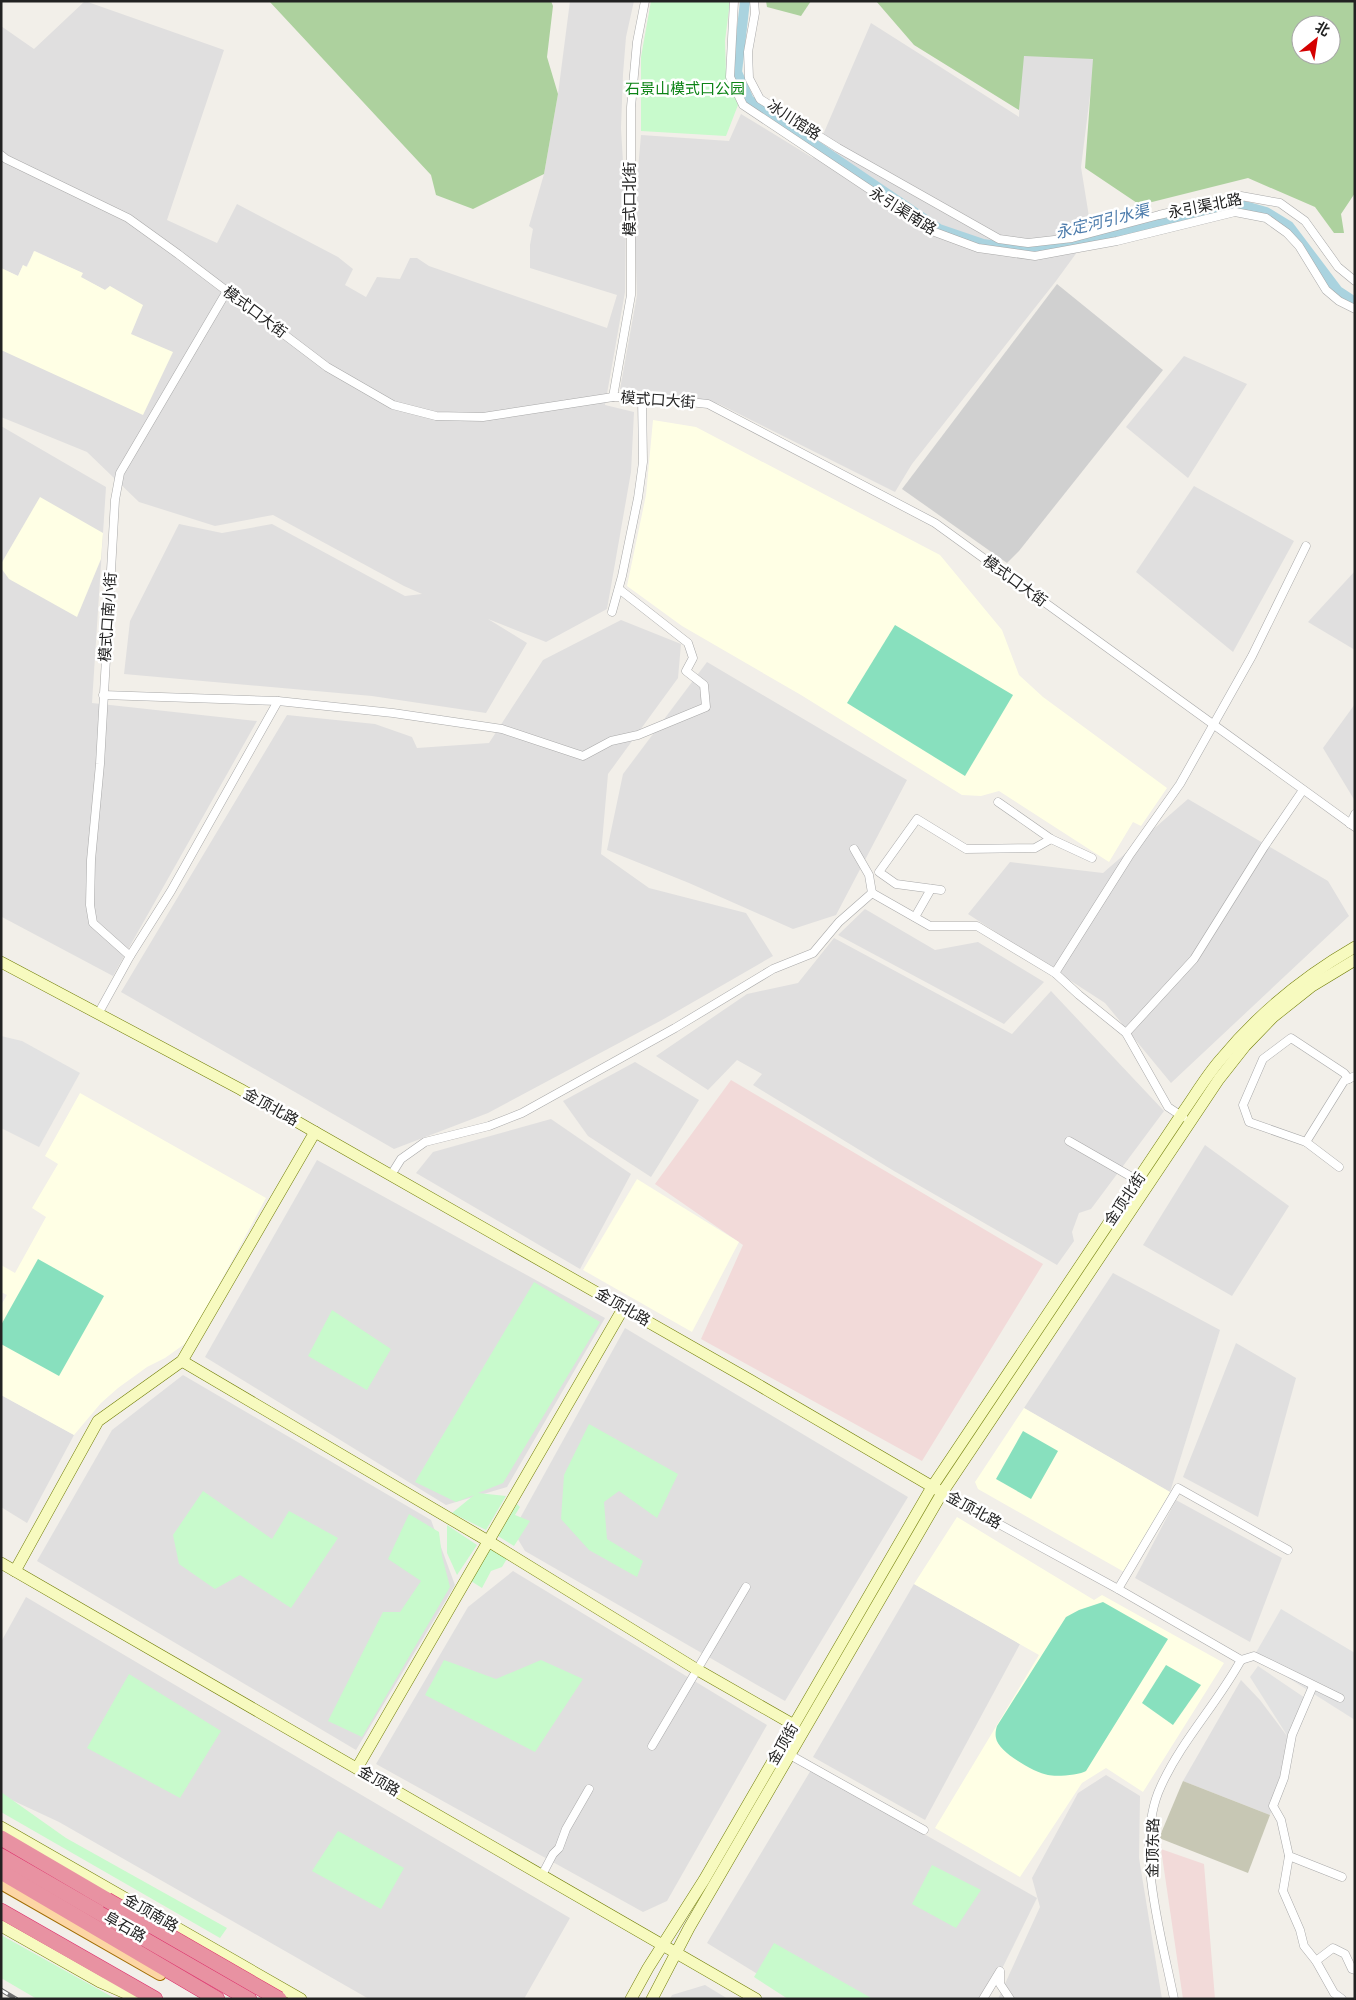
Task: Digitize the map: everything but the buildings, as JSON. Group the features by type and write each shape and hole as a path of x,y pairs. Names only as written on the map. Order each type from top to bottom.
{"highway":[{"path":"1,1838 277,1999"},
{"name":"阜石路","path":"1,1854 250,1999"},
{"name":"阜石路","path":"1,1872 217,1999"},
{"path":"3,1917 154,1999"}],"main road":[{"name":"金顶南路","path":"1,1854 256,1999"},
{"path":"1,1883 203,1999"}],"street":[{"name":"模式口北街","path":"613,397 631,296 631,107 637,42 645,1"},
{"name":"永引渠南路","path":"734,1 730,76 743,105 932,231 978,248 1035,256 1117,241 1235,212 1266,218 1288,233 1299,246 1326,290 1338,301 1355,309"},
{"name":"冰川馆路","path":"754,1 755,13 748,52 749,78 760,98 838,148"},
{"name":"永引渠北路","path":"838,148 999,239 1028,243 1072,238 1241,196 1280,203 1305,221 1338,267 1355,281"},
{"name":"模式口大街","path":"1,155 128,218 227,290 327,367 393,405 436,416 483,417 613,397 642,397 708,404 935,523 1352,826"},
{"name":"模式口南小街","path":"130,956 93,924 90,905 91,860 100,764 115,500 120,473 227,290"},
{"path":"612,612 619,589 644,462 642,397"},
{"path":"1055,973 1129,856 1180,784 1252,656 1306,546"},
{"path":"103,695 278,702 393,713 502,729 583,756 611,741 638,735 706,707 704,685 686,671 693,658 688,643 619,589"},
{"path":"98,1014 130,956 171,891 278,702"},
{"path":"1126,1032 1194,958 1264,847 1303,790"},
{"path":"998,802 1051,839 1092,858"},
{"path":"1352,826 1355,814"},
{"path":"941,890 896,884 879,872 917,819 966,849 1035,848 1051,839"},
{"path":"854,849 869,875 872,894"},
{"path":"915,917 931,889"},
{"path":"872,894 930,926 977,926 1055,973 1079,995 1126,1032 1168,1107 1186,1118"},
{"path":"391,1175 401,1159 425,1142 489,1126 522,1113 675,1028 773,969 813,953 839,922 872,894"},
{"name":"金顶北街","path":"937,1490 1186,1118 1220,1060 1256,1020 1288,991 1325,964 1355,947"},
{"name":"金顶北街","path":"937,1490 1137,1180 1245,1046 1273,1017 1312,986 1355,960"},
{"name":"金顶北路","path":"1,962 315,1132 624,1307 937,1490 1118,1589 1240,1660"},
{"path":"1340,1168 1306,1142 1249,1122 1243,1105 1263,1059 1291,1038 1352,1077"},
{"path":"1306,1142 1344,1081 1352,1077"},
{"path":"15,1571 98,1421 182,1361 315,1132"},
{"path":"1069,1141 1137,1180"},
{"path":"357,1768 624,1307"},
{"path":"182,1361 488,1541 696,1669 794,1725"},
{"path":"1118,1589 1178,1488 1288,1550"},
{"name":"金顶街","path":"631,1999 937,1490"},
{"name":"金顶街","path":"652,1999 689,1928 790,1755 937,1490"},
{"name":"金顶路","path":"1,1562 756,1999"},
{"path":"652,1746 746,1587"},
{"path":"1240,1660 1254,1656 1340,1698"},
{"name":"金顶东路","path":"1174,1999 1149,1872 1150,1824 1160,1787 1183,1746 1240,1660"},
{"path":"1313,1686 1292,1735 1284,1778 1273,1806 1281,1820 1289,1856 1283,1891 1300,1930 1304,1946 1316,1961 1334,1993 1342,1999"},
{"path":"790,1755 924,1830"},
{"path":"542,1875 553,1854 559,1848 566,1829 589,1789"},
{"name":"金顶南路","path":"1,1827 302,1999"},
{"path":"1289,1856 1342,1877"},
{"path":"3,1917 100,1982 139,1999"},
{"path":"1316,1961 1333,1948 1345,1954 1352,1969 1355,1970"},
{"path":"983,1999 1000,1971 1000,1984 1010,1999"},
{"path":"266,1978 277,1999"}],"shaded area":[{"path":"85,1 224,50 167,220 217,243 237,204 338,257 353,269 345,285 366,297 377,277 400,279 410,258 417,258 429,266 607,328 617,295 530,268 530,245 533,229 529,226 544,174 558,94 570,1 634,1 626,37 621,128 626,215 625,292 605,405 634,412 631,472 607,609 546,642 488,619 527,643 486,713 372,696 124,674 130,621 179,524 222,533 272,524 405,596 422,594 273,515 215,526 139,502 87,452 1,417 1,350 12,353 131,334 110,286 105,290 80,277 82,273 35,251 26,267 23,265 18,276 1,268 1,26 34,49"},
{"path":"871,23 1019,117 1021,53 1095,56 1081,167 1090,223 1083,244 912,464 895,492 719,404 700,399 620,389 637,295 634,215 641,135 729,141 741,114 813,158"},
{"path":"34,251 83,273 81,277 105,290 110,286 143,305 131,334 173,352 143,415 1,350 1,268 18,276 23,265 27,267"},
{"path":"1057,284 1163,370 1019,551 1007,563 902,489"},
{"path":"1184,356 1247,384 1188,478 1126,427"},
{"path":"653,420 696,427 940,555 1002,630 1019,675 1043,697 1167,788 1141,826 1133,822 1109,862 999,791 981,796 962,795 801,695 682,626 627,586 646,495"},
{"path":"1,426 106,487 92,703 257,721 113,976 2,917"},
{"path":"1194,486 1294,541 1233,652 1136,572"},
{"path":"40,497 103,533 101,559 77,617 9,579 1,568 1,564"},
{"path":"1355,571 1355,650 1308,622"},
{"path":"621,620 681,644 678,678 608,774 601,854 649,888 746,913 773,956 662,1020 488,1113 394,1149 121,992 287,715 375,724 412,737 417,748 489,743 543,660"},
{"path":"707,662 907,780 836,915 793,929 689,883 607,850 623,774"},
{"path":"1355,704 1355,801 1323,748"},
{"path":"1188,799 1328,881 1349,916 1171,1083 1105,1003 968,914 1010,862 1103,873"},
{"path":"865,909 935,950 978,942 1044,982 1004,1024 838,935"},
{"path":"834,938 1012,1034 1051,991 1164,1111 1091,1209 1079,1213 1072,1232 1074,1241 1057,1265 894,1171 753,1085 762,1074 737,1060 708,1090 656,1056 747,994 798,983"},
{"path":"1,1036 22,1041 80,1073 39,1147 1,1128"},
{"path":"635,1062 699,1100 651,1177 588,1136 563,1101"},
{"path":"731,1080 1043,1264 922,1461 701,1339 743,1245 655,1184"},
{"path":"80,1093 266,1198 186,1343 165,1358 147,1367 118,1388 101,1403 74,1435 1,1395 1,1305 7,1295 1,1292 1,1265 15,1273 46,1217 32,1208 58,1164 45,1156"},
{"path":"551,1119 631,1174 580,1269 416,1173 433,1152"},
{"path":"1205,1145 1289,1206 1232,1296 1143,1245"},
{"path":"317,1160 605,1318 507,1487 446,1505 205,1357"},
{"path":"637,1179 739,1242 692,1332 583,1270"},
{"path":"1113,1273 1220,1330 1170,1492 1024,1408"},
{"path":"625,1328 908,1497 785,1701 525,1551 513,1531"},
{"path":"1236,1343 1296,1378 1258,1517 1183,1477"},
{"path":"183,1375 431,1520 455,1585 356,1750 37,1561 112,1430"},
{"path":"1,1395 74,1435 27,1523 1,1507"},
{"path":"1024,1408 1170,1492 1126,1573 978,1489 975,1482"},
{"path":"1176,1500 1282,1558 1250,1642 1135,1578"},
{"path":"957,1517 1094,1600 1102,1595 1224,1663 1143,1792 1106,1768 1082,1783 1020,1877 935,1828 1039,1655 914,1584"},
{"path":"513,1571 767,1725 667,1901 643,1912 376,1764 468,1607"},
{"path":"914,1584 1020,1644 925,1820 813,1757"},
{"path":"26,1597 570,1918 524,1999 369,1999 59,1822 1,1795 1,1642"},
{"path":"1281,1609 1355,1653 1355,1720 1254,1656"},
{"path":"1258,1666 1311,1702 1290,1740 1250,1677"},
{"path":"1241,1680 1260,1700 1290,1740 1270,1815 1183,1781"},
{"path":"811,1770 1037,1898 987,1999 798,1999 707,1943"},
{"path":"1106,1775 1140,1796 1139,1858 1162,1999 998,1999 1040,1907 1032,1878 1078,1793"},
{"path":"1183,1781 1270,1815 1248,1873 1159,1838"},
{"path":"1161,1849 1204,1864 1215,1999 1183,1999"},
{"path":"705,1985 728,1999 670,1999 672,1995"}],"green space":[{"path":"269,1 551,1 553,6 547,57 558,94 544,174 473,209 436,195 431,175"},
{"name":"石景山模式口公园","path":"651,1 730,1 725,41 726,74 738,105 726,136 641,131 641,57"},
{"path":"766,1 811,1 801,16 767,7"},
{"path":"876,1 1355,1 1355,193 1341,214 1344,233 1334,233 1315,207 1248,178 1140,205 1085,168 1093,59 1024,56 1019,110 914,45"},
{"path":"895,625 1013,695 965,776 847,703"},
{"path":"38,1259 104,1296 59,1376 1,1344 1,1325"},
{"path":"534,1282 600,1322 503,1483 478,1493 506,1496 486,1530 452,1513 474,1495 456,1502 415,1482"},
{"path":"332,1310 391,1349 367,1390 308,1356"},
{"path":"589,1424 678,1474 657,1518 619,1491 604,1502 607,1539 643,1561 637,1577 589,1550 561,1519 564,1475"},
{"path":"1023,1431 1058,1451 1031,1499 996,1479"},
{"path":"203,1491 272,1539 289,1511 338,1538 291,1608 240,1575 215,1589 179,1564 173,1535"},
{"path":"517,1504 520,1507 515,1515 530,1521 514,1546 498,1536"},
{"path":"409,1514 439,1532 442,1556 450,1587 362,1737 328,1721 383,1612 400,1612 421,1581 388,1559"},
{"path":"447,1525 477,1545 457,1575 447,1553"},
{"path":"489,1549 508,1557 502,1567 491,1571 482,1588 471,1581"},
{"path":"1103,1602 1168,1639 1086,1771 1079,1774 1062,1776 1042,1773 1018,1761 998,1744 996,1738 997,1726 1066,1617 1079,1610"},
{"path":"444,1660 496,1679 541,1660 583,1679 535,1752 425,1695"},
{"path":"1166,1665 1201,1685 1173,1725 1142,1703"},
{"path":"129,1674 221,1731 180,1798 87,1748"},
{"path":"1,1792 66,1838 227,1928 220,1938 1,1812"},
{"path":"338,1831 404,1868 381,1909 312,1871"},
{"path":"932,1865 981,1890 956,1928 912,1904"},
{"path":"1,1935 116,1999 37,1999 1,1978"},
{"path":"774,1943 873,1999 788,1999 754,1977"}],"waterway":[{"name":"永定河引水渠","path":"745,1 737,72 749,100 939,229 983,244 1020,249 1056,249 1197,212 1245,206 1266,212 1289,226 1338,291 1355,302"}],"railway":[{"path":"1,1990 16,1999"}]}
